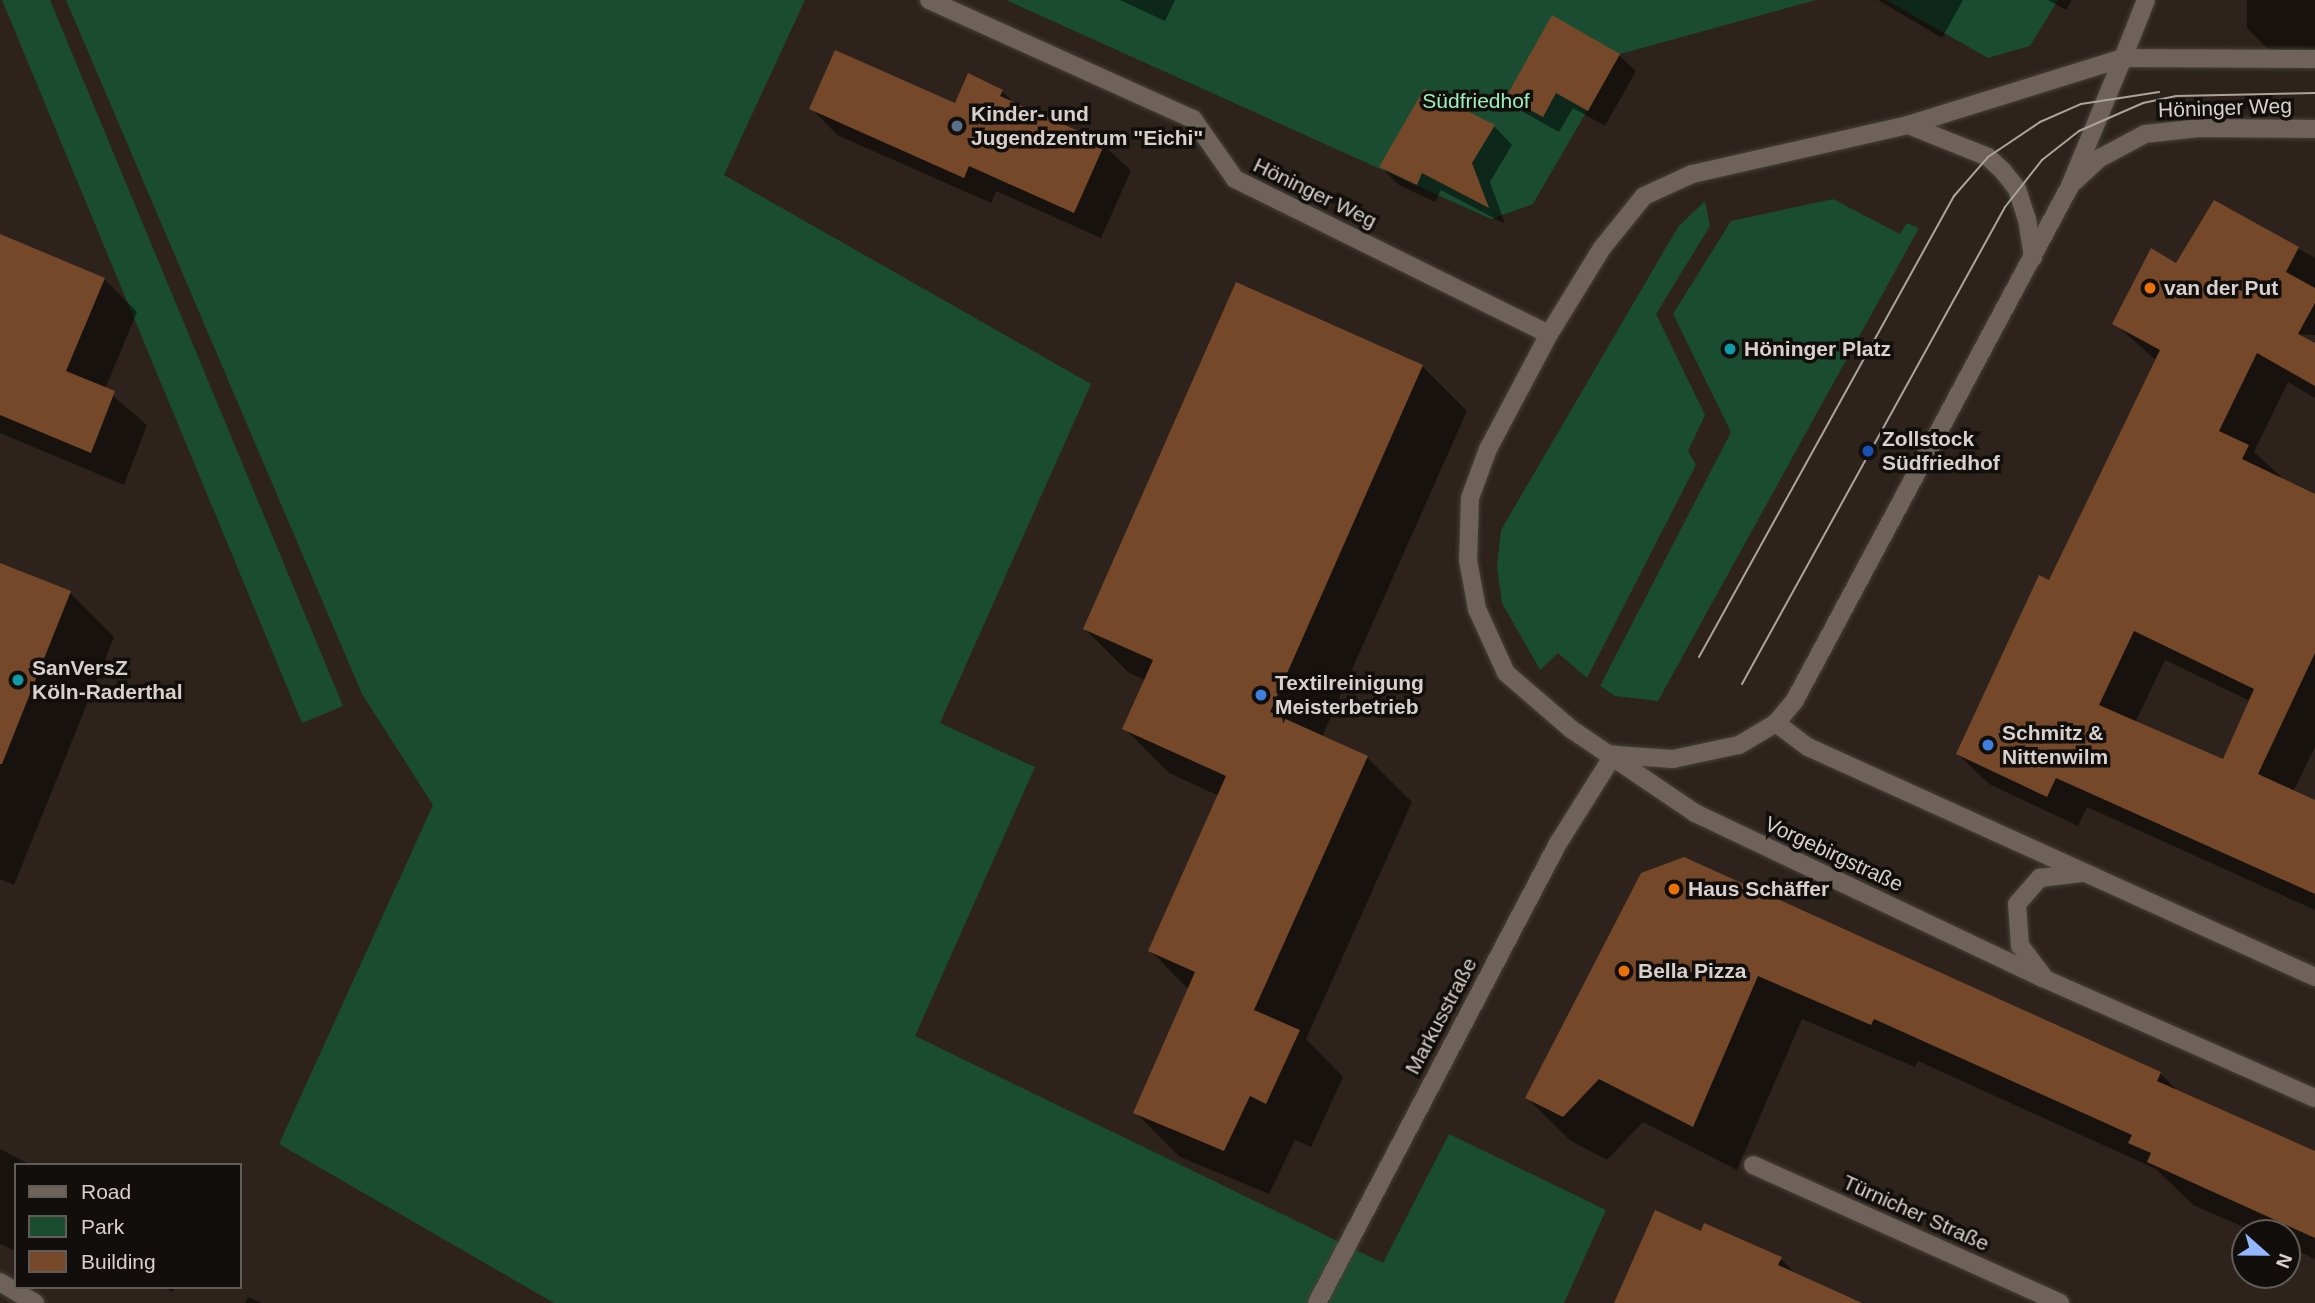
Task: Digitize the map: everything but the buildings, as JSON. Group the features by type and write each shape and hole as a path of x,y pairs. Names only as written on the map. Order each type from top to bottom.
{"street":[{"name":"Höninger Weg","path":"929,0 1193,119 1235,179 1549,334"},
{"path":"2146,0 2123,58 2070,186 1814,667 1776,723 1739,745 1703,755 1673,758 1614,754 1560,721 1506,673 1477,609 1468,560 1470,498 1488,449 1549,334 1602,248 1644,196 1692,174 1908,125 2123,58 2315,59"},
{"path":"1908,125 1988,157 2003,171 2017,189 2027,219 2033,258"},
{"name":"Höninger Weg","path":"2070,186 2100,158 2145,134 2199,128 2315,129"},
{"path":"1776,723 1808,747 2315,977"},
{"name":"Vorgebirgstraße","path":"1614,754 1695,813 2045,979 2315,1098"},
{"name":"Markusstraße","path":"1317,1303 1557,845 1614,754"},
{"name":"Vorgebirgstraße","path":"2045,979 2020,946 2017,904 2040,878 2082,873"},
{"name":"Türnicher Straße","path":"1753,1165 2060,1303"},
{"path":"0,1282 35,1303"}],"green space":[{"path":"2,0 50,0 343,706 302,723"},
{"path":"66,0 805,0 724,175 1091,384 940,723 1035,767 915,1036 1383,1263 1449,1134 1606,1210 1564,1303 554,1303 279,1144 433,805 362,694"},
{"name":"Südfriedhof","path":"1006,0 1816,0 1620,54 1533,204 1491,219"},
{"path":"1886,0 2058,0 2030,46 1988,58"},
{"path":"1833,199 1900,234 1907,223 1919,228 1658,701 1615,696 1600,686 1731,432 1673,314 1731,221"},
{"path":"1705,201 1710,226 1656,314 1705,415 1688,451 1696,465 1587,678 1558,653 1540,670 1502,603 1497,567 1501,530 1678,227"}],"tram line":[{"path":"1699,657 1954,196 1988,157 2040,122 2081,104 2159,92"},
{"path":"1742,684 2005,207 2042,160 2079,131 2143,103 2176,96 2315,93"}],"place":[{"name":"Kinder- und Jugendzentrum \"Eichi\"","path":"957,126"},
{"name":"van der Put","path":"2150,288"},
{"name":"Höninger Platz","path":"1730,349"},
{"name":"Zollstock Südfriedhof","path":"1868,451"},
{"name":"SanVersZ Köln-Raderthal","path":"18,680"},
{"name":"Textilreinigung Meisterbetrieb","path":"1261,695"},
{"name":"Schmitz & Nittenwilm","path":"1988,745"},
{"name":"Haus Schäffer","path":"1674,889"},
{"name":"Bella Pizza","path":"1624,971"}]}
